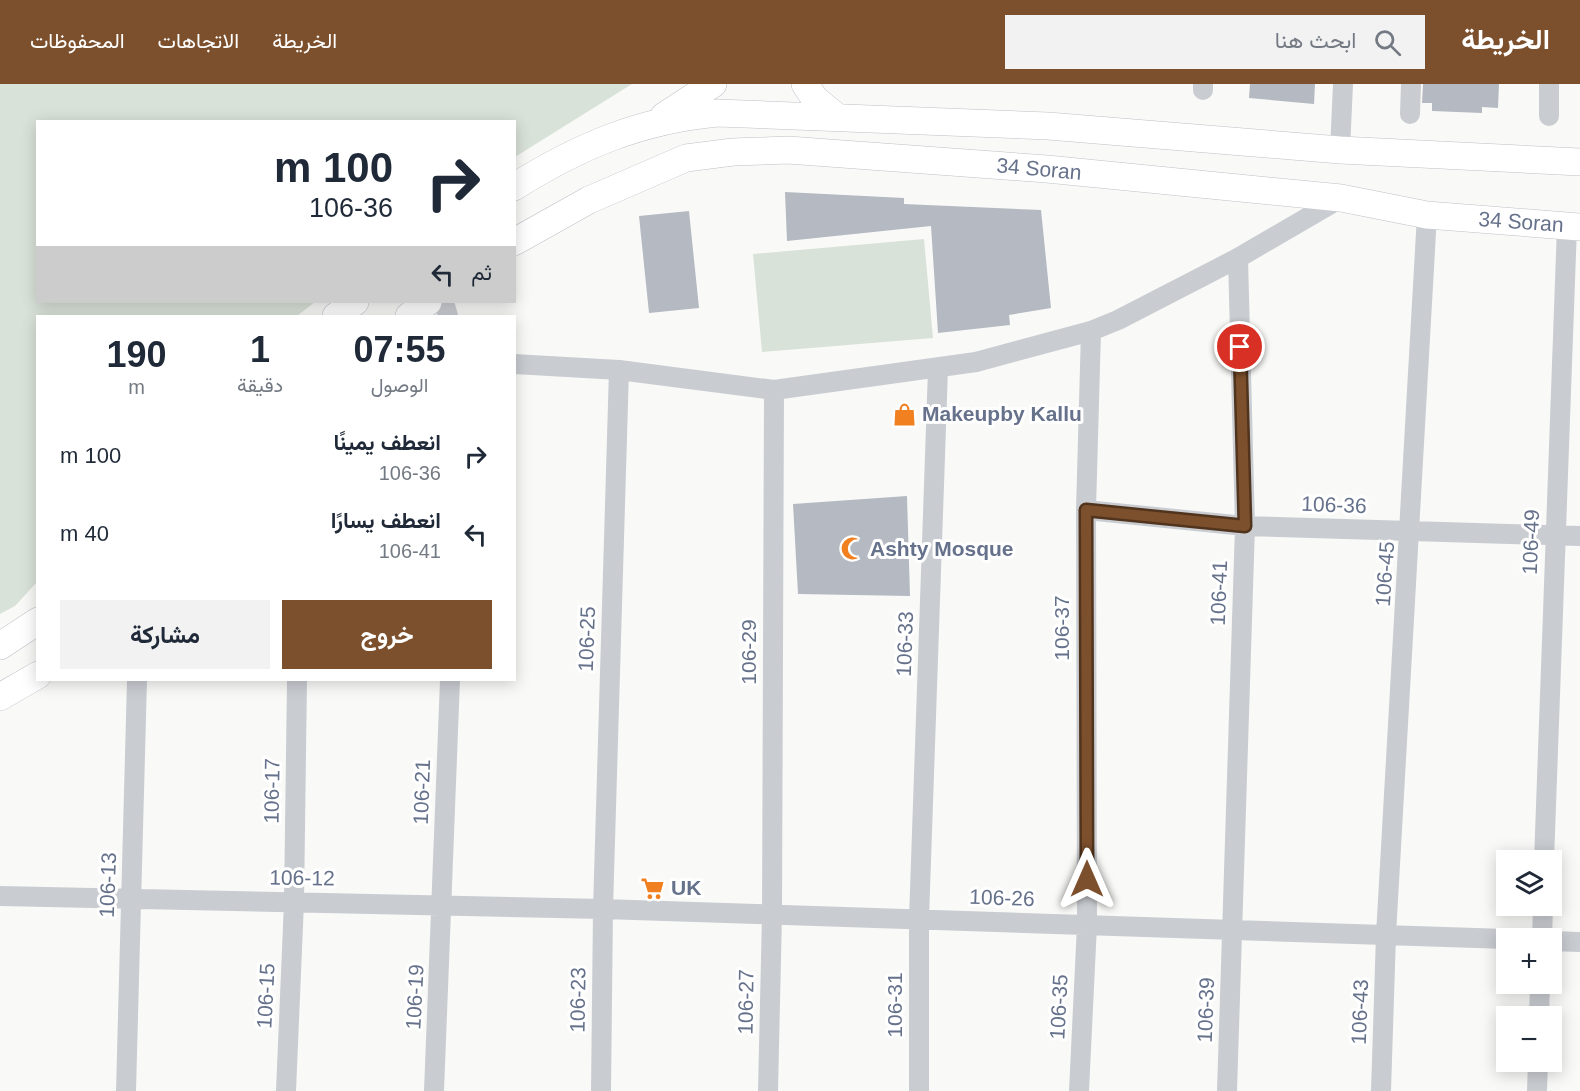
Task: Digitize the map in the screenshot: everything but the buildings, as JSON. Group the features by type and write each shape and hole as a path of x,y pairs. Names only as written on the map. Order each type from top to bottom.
{"main road":[{"path":"650,124 713,84"},
{"path":"805,84 815,99 837,117"},
{"name":"34 Soran","path":"516,186 606,137 679,117 718,113 1048,126 1340,150 1580,162"},
{"path":"1047,169 1048,126"},
{"name":"34 Soran","path":"516,241 627,182 686,158 788,150 1047,169 1341,198 1427,215 1573,226"},
{"path":"410,315 427,303"},
{"path":"0,646 36,622"},
{"path":"0,697 36,676"}],"street":[{"path":"1340,150 1343,84"},
{"path":"1410,114 1411,84"},
{"path":"1549,116 1550,84"},
{"path":"516,364 619,370 774,390 976,362 1090,331 1138,310 1238,258 1341,198"},
{"name":"106-45","path":"1386,935 1411,532 1427,215"},
{"name":"106-49","path":"1544,850 1556,535 1573,226"},
{"name":"106-41","path":"1232,930 1245,526 1238,258"},
{"name":"106-37","path":"1087,925 1086,510 1090,331"},
{"name":"106-33","path":"919,920 938,369"},
{"name":"106-25","path":"603,909 619,370"},
{"name":"106-29","path":"772,915 774,390"},
{"name":"106-36","path":"1086,510 1245,526 1580,536"},
{"name":"106-13","path":"126,1091 137,681"},
{"name":"106-17","path":"294,902 297,681"},
{"name":"106-21","path":"443,905 450,681"},
{"name":"106-12","path":"0,896 603,909"},
{"name":"106-15","path":"286,1091 294,902"},
{"name":"106-19","path":"434,1091 443,905"},
{"name":"106-26","path":"603,909 1496,939"},
{"name":"106-23","path":"601,1091 603,909"},
{"name":"106-27","path":"768,1091 772,915"},
{"name":"106-31","path":"919,920 919,1091"},
{"name":"106-35","path":"1079,1091 1087,925"},
{"name":"106-39","path":"1227,1091 1232,930"},
{"name":"106-43","path":"1381,1091 1386,935"},
{"path":"1562,941 1580,942"},
{"path":"1537,1091 1538,1072"}],"shaded area":[{"path":"0,84 632,84 516,156 516,120 36,120 36,303 314,303 298,315 36,315 36,583 15,606 0,614"},
{"path":"924,239 933,338 762,352 753,254"}],"place":[{"name":"Makeupby Kallu","path":"904,414"},
{"name":"Ashty Mosque","path":"852,549"},
{"name":"UK","path":"653,888"}],"route":[{"path":"1087,879 1086,510 1245,526 1240,347"}]}
